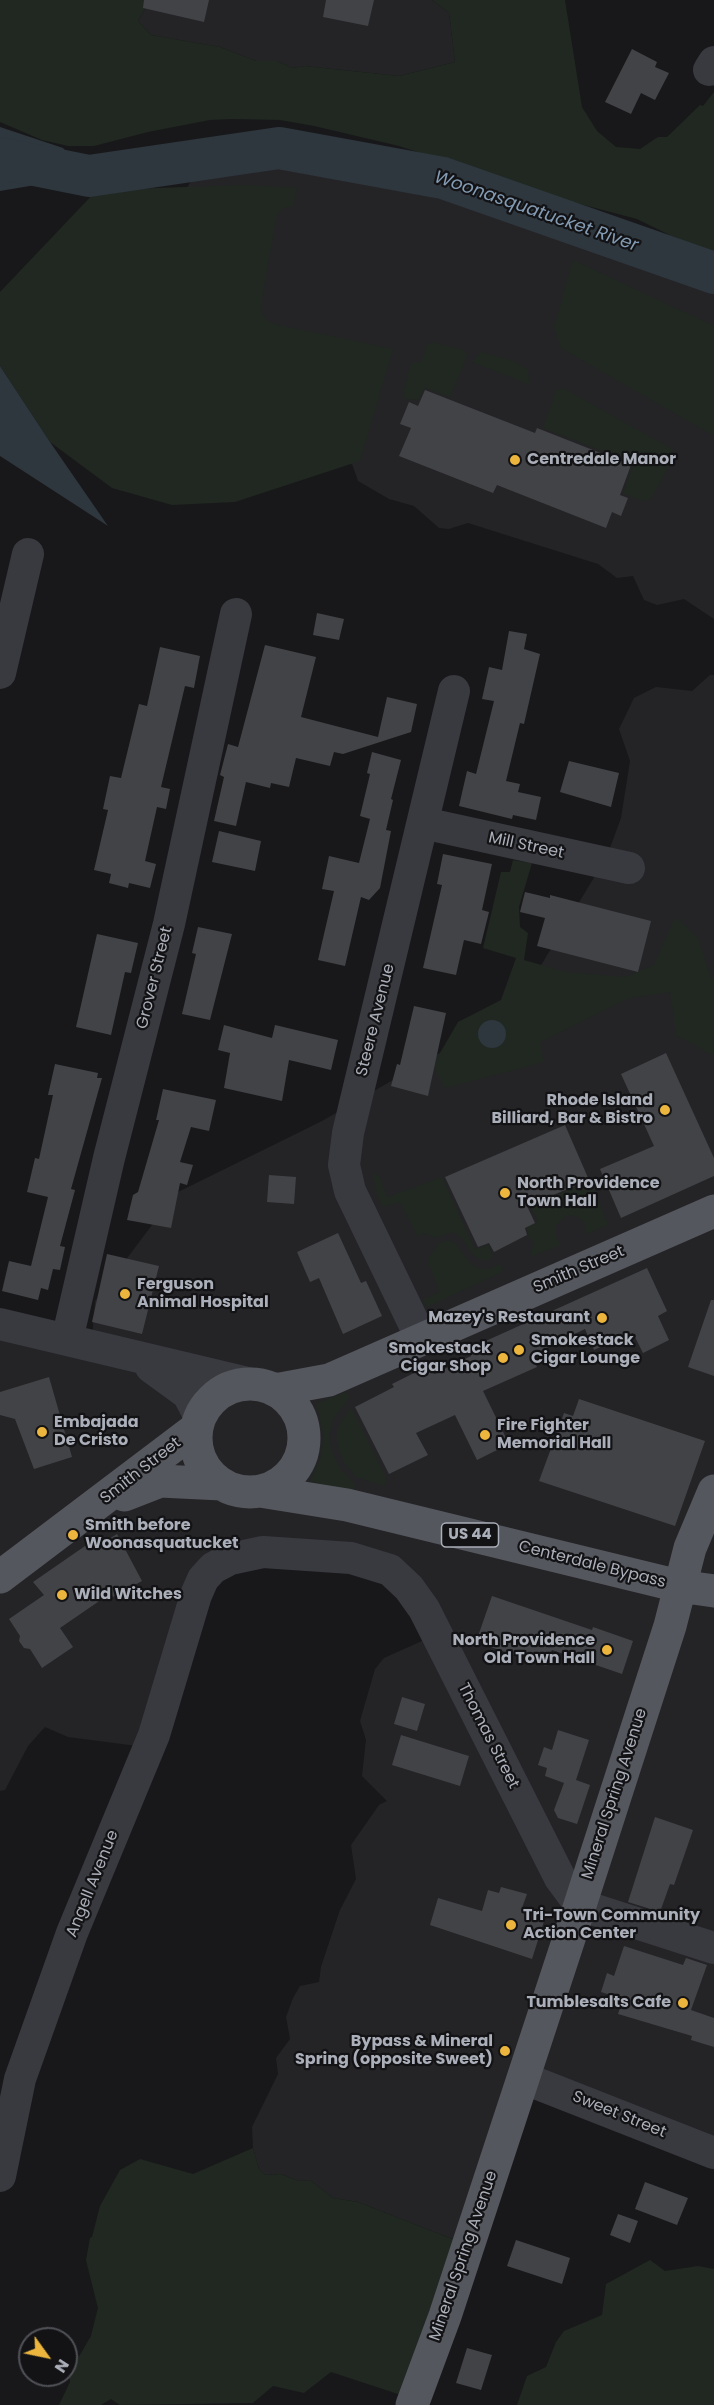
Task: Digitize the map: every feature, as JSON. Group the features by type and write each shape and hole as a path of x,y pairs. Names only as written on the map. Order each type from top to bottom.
{"main road":[{"name":"Smith Street","path":"262,1387 329,1380 714,1211"},
{"path":"236,1385 262,1387 288,1398 297,1410 304,1438 302,1453 286,1478 260,1491 246,1492 222,1484 211,1476 198,1453 199,1422 214,1397 236,1385"},
{"name":"Smith Street","path":"0,1577 85,1514 199,1422"},
{"name":"Smith Street","path":"85,1514 138,1488 160,1481 222,1484"},
{"name":"Centerdale Bypass","path":"260,1491 347,1505 679,1586 714,1591"},
{"name":"Mineral Spring Avenue","path":"412,2405 445,2316 580,1905 670,1626 690,1548 714,1491"}],"street":[{"path":"0,673 28,554"},
{"name":"Grover Street","path":"67,1340 109,1158 169,924 236,614"},
{"name":"Steere Avenue","path":"421,1338 350,1191 344,1165 348,1133 454,691"},
{"name":"Mill Street","path":"423,823 629,868"},
{"path":"0,1324 262,1387"},
{"path":"138,1359 180,1386 188,1395 199,1422"},
{"name":"Thomas Street","path":"196,1594 203,1579 213,1568 230,1559 262,1552 351,1558 390,1570 410,1588 424,1609 560,1878 580,1905"},
{"name":"Angell Avenue","path":"0,2176 20,2079 72,1934 154,1735 196,1594"},
{"path":"580,1905 714,1948"},
{"name":"Sweet Street","path":"523,2078 714,2153"}],"shaded area":[{"path":"0,0 150,0 138,21 151,35 220,47 256,61 277,61 292,68 305,66 399,76 455,62 449,13 432,0 565,0 582,107 597,131 616,147 640,149 658,137 667,137 700,105 703,106 714,92 714,257 637,219 561,199 399,146 280,120 210,120 148,132 94,146 68,146 42,140 0,122"},
{"path":"150,0 432,0 449,13 455,62 399,76 305,66 292,68 277,61 256,61 220,47 151,35 138,21"},
{"path":"0,127 63,148 89,176 0,191"},
{"path":"217,149 317,156 418,182 642,265 679,274 714,292 714,619 684,599 657,605 644,600 633,576 617,578 598,564 468,523 449,529 439,528 414,506 389,499 358,481 352,464 344,459 186,189 210,151"},
{"path":"245,185 297,188 293,206 283,208 277,214 260,310 266,319 274,324 393,349 360,461 235,502 172,505 112,488 50,442 0,366 0,292 97,190"},
{"path":"573,260 714,326 714,436 561,348 554,327"},
{"path":"431,342 464,350 467,356 450,397 425,388 418,400 405,399 403,393 411,363 421,362 427,345"},
{"path":"481,352 513,361 528,370 530,385 472,362"},
{"path":"0,366 50,442 108,526 0,456"},
{"path":"563,388 672,449 673,458 651,499 643,501 623,493 634,463 543,428 556,391"},
{"path":"710,675 714,675 714,2146 520,2067 455,2240 358,2202 333,2198 310,2180 299,2181 281,2174 265,2175 259,2169 253,2148 252,2127 278,2074 276,2058 290,2039 286,2017 293,1998 300,1986 319,1982 321,1967 340,1910 356,1879 351,1845 379,1805 387,1801 362,1776 366,1740 360,1721 375,1669 384,1658 433,1636 397,1576 226,1556 137,1746 68,1737 45,1727 28,1746 5,1790 0,1791 0,1320 92,1339 95,1301 176,1193 322,1121 514,1010 607,856 621,818 630,761 619,729 634,698 656,687 692,691"},
{"path":"513,860 532,863 519,907 520,927 528,933 524,960 566,972 625,977 654,965 672,923 677,918 698,938 711,978 714,978 714,1037 712,1037 714,1056 676,1035 670,992 629,998 540,1042 544,1062 445,1088 433,1065 458,1022 501,1000 516,958 483,948 501,872 510,872"},
{"path":"492,1020 502,1024 506,1034 502,1044 492,1048 482,1044 478,1034 482,1024"},
{"path":"372,1171 380,1177 387,1197 442,1177 475,1249 488,1245 493,1256 489,1260 481,1260 473,1255 462,1238 453,1232 435,1238 423,1233 418,1237 400,1202 383,1207 378,1198"},
{"path":"590,1180 608,1225 586,1234 585,1224 580,1218 572,1215 564,1217 556,1226 556,1237 561,1245 533,1256 530,1254 535,1241 529,1238 526,1227 538,1221 530,1207"},
{"path":"448,1240 455,1243 470,1263 479,1269 490,1269 499,1264 503,1268 502,1272 427,1307 423,1302 424,1299 440,1292 427,1260 439,1243"},
{"path":"345,1392 350,1397 333,1419 329,1436 332,1451 340,1469 353,1482 355,1488 349,1492 310,1481 321,1456 323,1437 317,1403"},
{"path":"351,1408 386,1478 385,1486 356,1477 344,1463 337,1444 337,1428"},
{"path":"253,2148 259,2169 265,2175 281,2174 299,2181 310,2180 333,2198 358,2202 455,2240 404,2396 331,2372 304,2393 273,2386 253,2403 120,2405 111,2399 101,2405 59,2405 68,2387 78,2387 78,2358 91,2336 98,2308 86,2260 90,2238 100,2206 120,2170 140,2159 193,2174"},
{"path":"650,2260 665,2271 698,2266 714,2269 714,2405 517,2405 527,2376 546,2367 556,2342 564,2331 602,2315 606,2284"}],"building":[{"path":"144,0 209,0 204,22 143,8"},
{"path":"326,0 374,0 368,26 323,17"},
{"path":"632,49 657,62 655,67 669,73 655,100 641,93 631,114 605,102"},
{"name":"Centredale Manor","path":"425,390 535,433 537,428 631,465 620,495 628,498 621,516 612,512 606,528 497,485 493,493 399,456 411,428 400,424 409,402 418,406"},
{"path":"317,613 344,619 339,640 313,635"},
{"path":"509,631 527,634 524,649 540,654 524,724 520,723 506,781 520,784 518,792 541,797 536,820 513,815 512,819 459,806 467,771 476,774 494,701 482,699 489,667 502,670"},
{"path":"265,645 316,657 301,717 378,737 387,697 417,704 411,732 343,754 334,752 330,766 296,758 289,787 271,783 270,788 246,782 236,826 214,821 224,777 220,775 228,744 238,747"},
{"path":"160,647 200,656 194,688 185,686 161,787 170,789 166,809 157,807 145,861 156,864 150,888 129,883 128,888 109,883 111,874 94,870 108,810 103,809 110,776 121,778 139,704 147,706"},
{"path":"372,752 401,760 391,799 393,800 386,830 391,831 380,888 369,900 361,897 345,966 318,960 334,891 322,889 329,856 359,863 370,819 360,816 370,774 367,773"},
{"path":"569,761 619,773 611,807 560,792"},
{"path":"219,831 261,841 255,871 212,862"},
{"path":"443,854 492,864 482,910 489,912 481,944 464,940 456,975 423,968 442,885 437,884"},
{"path":"525,892 550,898 550,895 651,921 638,972 537,946 545,918 520,912"},
{"path":"198,927 232,934 210,1020 182,1014 196,954 192,953"},
{"path":"97,934 138,943 131,973 125,972 111,1035 76,1027"},
{"path":"414,1006 446,1013 428,1096 391,1086 397,1064 400,1065"},
{"path":"224,1025 272,1038 275,1025 338,1040 331,1070 289,1060 282,1101 224,1088 230,1053 218,1050"},
{"name":"Rhode Island Billiard, Bar & Bistro","path":"666,1053 714,1158 714,1176 621,1218 600,1169 654,1146 621,1074"},
{"path":"55,1064 98,1073 97,1078 102,1078 71,1189 75,1190 60,1246 65,1247 60,1270 53,1269 48,1290 41,1288 38,1300 2,1291 9,1261 31,1266 48,1197 27,1192 35,1158 39,1159 53,1095 48,1095"},
{"path":"163,1089 216,1100 209,1131 191,1127 180,1162 193,1165 187,1185 180,1183 171,1228 127,1220 133,1195 138,1192 159,1120 156,1120"},
{"name":"North Providence Town Hall","path":"565,1125 589,1180 527,1206 535,1223 525,1228 527,1235 494,1252 489,1243 478,1247 445,1177"},
{"path":"269,1175 296,1177 294,1204 267,1202"},
{"path":"338,1233 361,1283 366,1281 382,1316 343,1334 319,1278 310,1282 297,1252"},
{"name":"Ferguson Animal Hospital","path":"107,1254 159,1266 142,1334 92,1322"},
{"path":"647,1268 667,1311 658,1316 669,1340 643,1353 633,1333 594,1350 585,1329 532,1355 537,1367 483,1391 509,1444 477,1460 455,1415 416,1433 428,1455 389,1474 355,1407 394,1387 392,1384 430,1365 434,1374 471,1356 468,1349"},
{"path":"711,1300 714,1300 714,1376 688,1367"},
{"name":"Embajada De Cristo","path":"49,1377 72,1457 34,1469 15,1419 0,1415 0,1392"},
{"path":"579,1399 705,1441 675,1526 539,1481 564,1413 573,1416"},
{"path":"117,1534 142,1581 113,1597 111,1593 60,1628 73,1647 42,1668 30,1649 24,1648 19,1641 20,1636 9,1619 44,1595 33,1582 85,1546 101,1538 104,1542"},
{"path":"492,1596 592,1630 593,1627 633,1641 622,1674 552,1650 546,1666 476,1642"},
{"path":"402,1697 425,1704 417,1731 394,1724"},
{"path":"558,1730 589,1740 576,1780 590,1785 577,1824 558,1818 554,1810 564,1783 545,1776 547,1768 538,1765 544,1747 552,1750"},
{"path":"401,1735 469,1756 460,1786 392,1765"},
{"path":"655,1817 693,1830 674,1885 670,1884 660,1912 628,1902"},
{"name":"Tri-Town Community Action Center","path":"501,1887 527,1894 522,1908 546,1915 532,1959 430,1925 438,1898 482,1911 488,1890 499,1893"},
{"path":"624,1946 683,1965 686,1958 707,1965 691,2010 714,2018 714,2047 691,2040 692,2036 618,2014 623,1999 601,1992 607,1973 614,1976"},
{"path":"645,2182 688,2198 677,2225 635,2209"},
{"path":"618,2214 638,2221 630,2243 610,2235"},
{"path":"516,2240 570,2258 562,2284 507,2266"},
{"path":"467,2348 492,2355 481,2390 456,2383"}],"waterway":[{"name":"Woonasquatucket River","path":"0,158 89,176 279,148 443,178 714,273"}],"place":[{"name":"Centredale Manor","path":"515,460"},
{"name":"Rhode Island Billiard, Bar & Bistro","path":"665,1110"},
{"name":"North Providence Town Hall","path":"505,1193"},
{"name":"Ferguson Animal Hospital","path":"125,1294"},
{"name":"Mazey's Restaurant","path":"602,1318"},
{"name":"Smokestack Cigar Lounge","path":"519,1350"},
{"name":"Smokestack Cigar Shop","path":"503,1358"},
{"name":"Embajada De Cristo","path":"42,1432"},
{"name":"Fire Fighter Memorial Hall","path":"485,1435"},
{"name":"Smith before Woonasquatucket","path":"73,1535"},
{"name":"Wild Witches","path":"62,1595"},
{"name":"North Providence Old Town Hall","path":"607,1650"},
{"name":"Tri-Town Community Action Center","path":"511,1925"},
{"name":"Tumblesalts Cafe","path":"683,2003"},
{"name":"Bypass & Mineral Spring (opposite Sweet)","path":"505,2051"}]}
